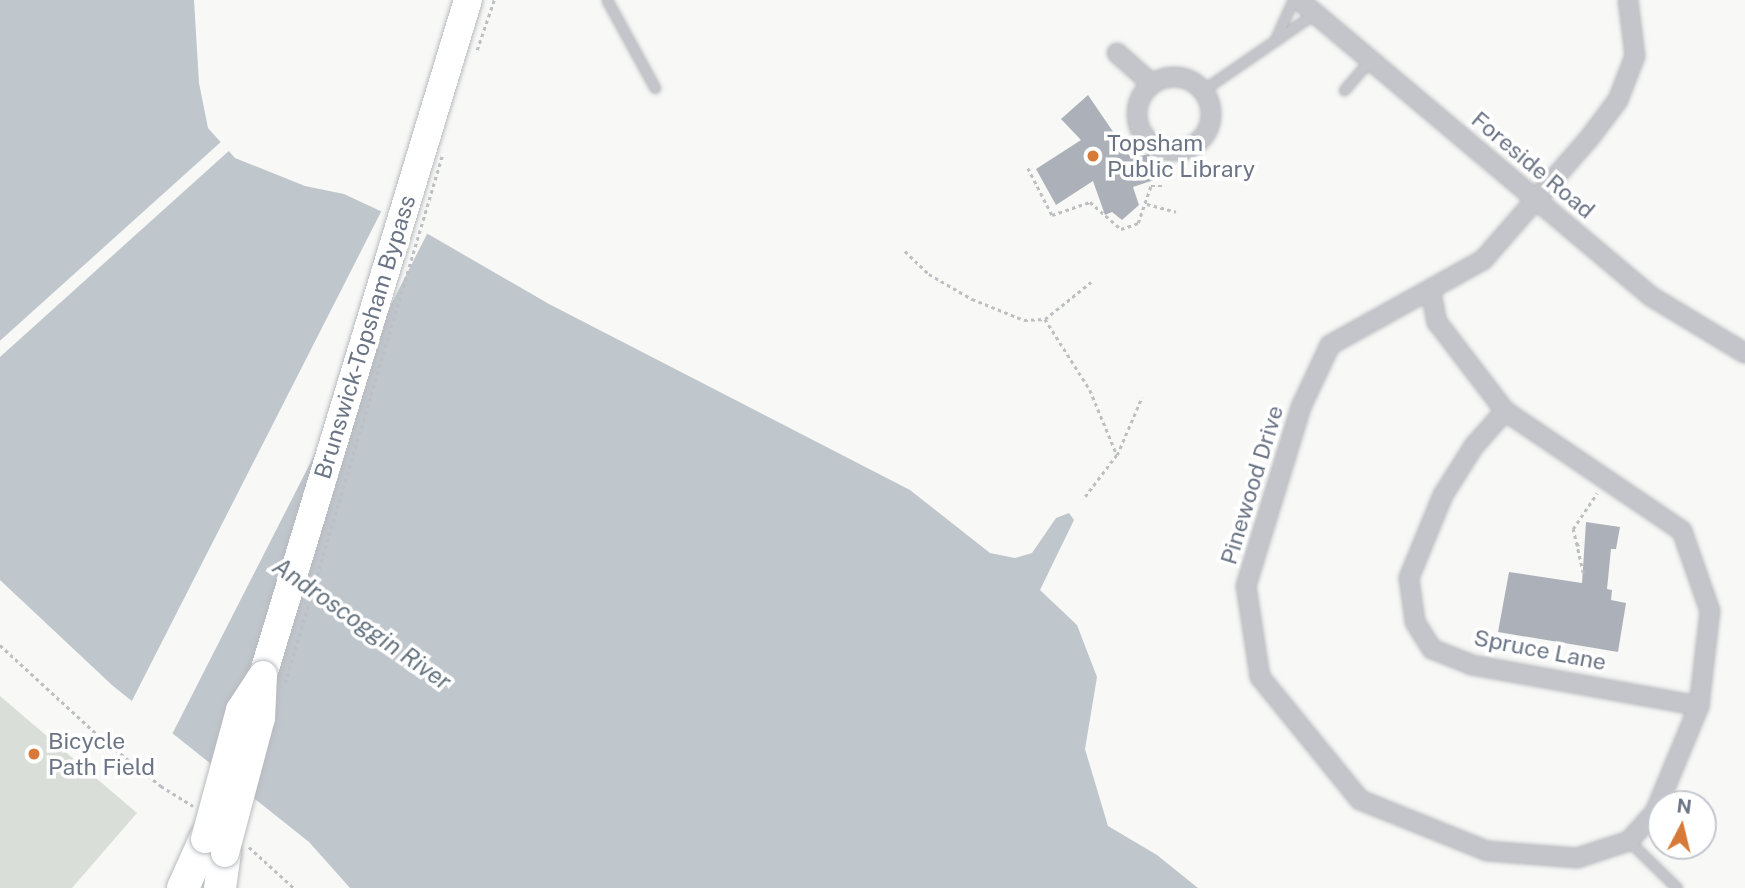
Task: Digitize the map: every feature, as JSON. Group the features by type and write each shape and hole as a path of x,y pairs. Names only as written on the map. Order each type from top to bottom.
{"highway":[{"name":"Brunswick-Topsham Bypass","path":"226,846 240,710 274,680 433,147 468,0"},
{"path":"183,888 226,846"},
{"path":"191,888 226,846"},
{"path":"209,888 213,870 226,846"},
{"path":"220,888 226,846"}],"street":[{"name":"Foreside Road","path":"1299,0 1652,297 1745,353"},
{"name":"Pinewood Drive","path":"1432,292 1437,322 1504,411 1682,531 1710,611 1699,706 1656,812 1629,841 1577,858 1487,851 1360,800 1260,677 1246,586 1300,407 1330,345 1380,315 1432,292 1483,260 1536,199 1618,100 1635,56 1628,0"},
{"path":"1117,53 1152,84"},
{"path":"1173,77 1203,90 1211,111 1206,133 1189,147 1166,149 1146,137 1137,116 1139,103 1152,84 1173,77"},
{"name":"Spruce Lane","path":"1504,411 1474,446 1443,495 1409,578 1415,622 1432,649 1472,665 1699,706"}],"lane":[{"path":"607,0 654,88"},
{"path":"1275,40 1293,0"},
{"path":"1203,90 1275,40 1292,33 1315,13"},
{"path":"1344,90 1370,60"},
{"path":"1629,841 1676,888"}],"path":[{"path":"274,680 433,147"},
{"path":"1028,168 1052,215 1063,213 1079,202 1090,202 1114,226 1128,229 1138,223 1147,204 1151,186 1164,186"},
{"path":"1147,204 1176,212"},
{"path":"905,251 929,274 972,299 1024,320 1045,319 1091,282"},
{"path":"1045,319 1090,390 1117,455"},
{"path":"1083,500 1117,455 1142,397"},
{"path":"1583,573 1573,529 1600,474"},
{"path":"1576,545 1583,543"},
{"path":"0,645 99,736 161,786 194,806"},
{"path":"226,846 294,888"}],"shaded area":[{"name":"Bicycle Path Field","path":"0,696 137,813 72,888 0,888"}],"water":[{"name":"Androscoggin River","path":"0,0 194,0 199,83 208,128 235,158 305,186 344,194 421,230 549,304 910,490 990,553 1015,558 1032,553 1056,518 1069,513 1074,520 1040,590 1077,625 1097,677 1085,749 1108,826 1157,855 1198,888 350,888 309,842 113,686 0,580"}],"pier":[{"path":"223,140 231,149 0,357 0,341"},
{"path":"383,208 428,231 161,755 116,732"}],"building":[{"name":"Topsham Public Library","path":"1088,95 1131,158 1149,154 1157,179 1133,187 1139,205 1122,220 1112,212 1105,215 1093,181 1056,205 1036,169 1081,140 1061,119"},
{"path":"1586,522 1620,527 1616,549 1611,549 1607,589 1612,590 1611,600 1626,603 1618,652 1498,632 1509,572 1582,583"}],"place":[{"name":"Topsham Public Library","path":"1093,156"},
{"name":"Bicycle Path Field","path":"34,754"}]}
